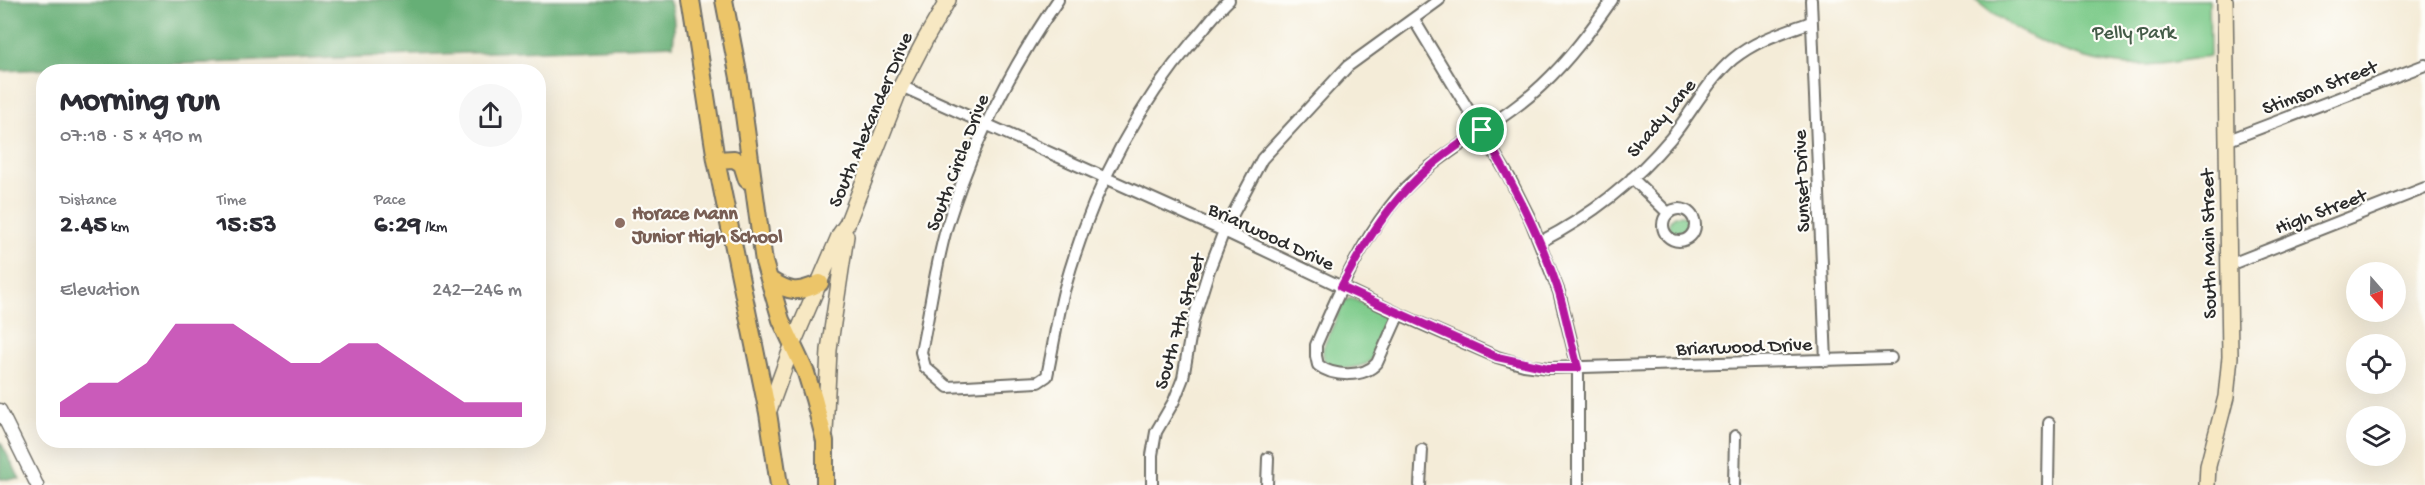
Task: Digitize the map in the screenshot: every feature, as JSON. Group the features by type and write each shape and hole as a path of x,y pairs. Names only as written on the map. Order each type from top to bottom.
{"main road":[{"path":"691,0 716,160 768,413"},
{"path":"724,0 738,78 764,262 781,320 806,373 825,441"},
{"name":"South Alexander Drive","path":"779,485 768,413 792,346 840,234 847,224 902,87 948,0"},
{"name":"South Main Street","path":"2207,485 2208,466 2226,397 2230,357 2225,0"},
{"path":"716,160 734,159 742,164 756,204"},
{"name":"South Alexander Drive","path":"825,485 829,350 847,224"},
{"path":"770,280 786,290 794,291 808,289 820,282"}],"street":[{"name":"South Circle Drive","path":"1058,0 1025,50 986,124 947,227 921,352 925,367 948,387 1038,382 1047,376 1067,284 1078,246 1104,179"},
{"path":"1104,179 1131,126 1170,69 1229,0"},
{"name":"South 7th Street","path":"1152,485 1152,455 1156,432 1174,401 1183,378 1194,321 1224,231 1262,159 1347,66 1439,0"},
{"path":"1399,314 1377,363 1371,369 1364,372 1334,374 1318,365 1316,345 1341,287 1389,207 1436,162 1460,143 1482,130 1542,86 1587,35 1612,0"},
{"name":"Sunset Drive","path":"1811,0 1826,361"},
{"path":"1413,20 1509,177 1540,242 1559,292 1578,368 1578,485"},
{"name":"Shady Lane","path":"1540,242 1568,228 1632,178 1670,139 1718,74 1733,59 1751,46 1811,22"},
{"name":"Stimson Street","path":"2226,141 2425,65"},
{"name":"Briarwood Drive","path":"902,87 1224,231 1399,314 1497,357 1548,368 1891,358"},
{"path":"1632,178 1668,213"},
{"name":"High Street","path":"2229,265 2425,188"},
{"path":"0,410 37,485"},
{"path":"2048,485 2049,423"},
{"path":"1734,485 1735,436"},
{"path":"1420,485 1422,450"},
{"path":"1267,485 1268,458"}],"green space":[{"path":"0,0 669,0 673,16 673,45 181,64 36,64 36,70 0,71"},
{"name":"Pelly Park","path":"1975,0 2209,0 2210,56 2141,65 2110,63 2089,58 2028,35 1991,13"},
{"path":"1680,215 1688,218 1691,226 1688,234 1680,237 1672,234 1669,226 1672,218"},
{"path":"1351,298 1387,315 1389,321 1370,361 1363,365 1333,368 1324,360 1323,348 1344,301"},
{"path":"0,441 20,479 0,479"}],"place":[{"name":"Horace Mann Junior High School","path":"620,223"}],"route":[{"path":"1482,130 1509,177 1540,242 1559,292 1578,368 1548,368 1497,357 1341,287 1389,207 1436,162 1460,143 1482,130"}]}
